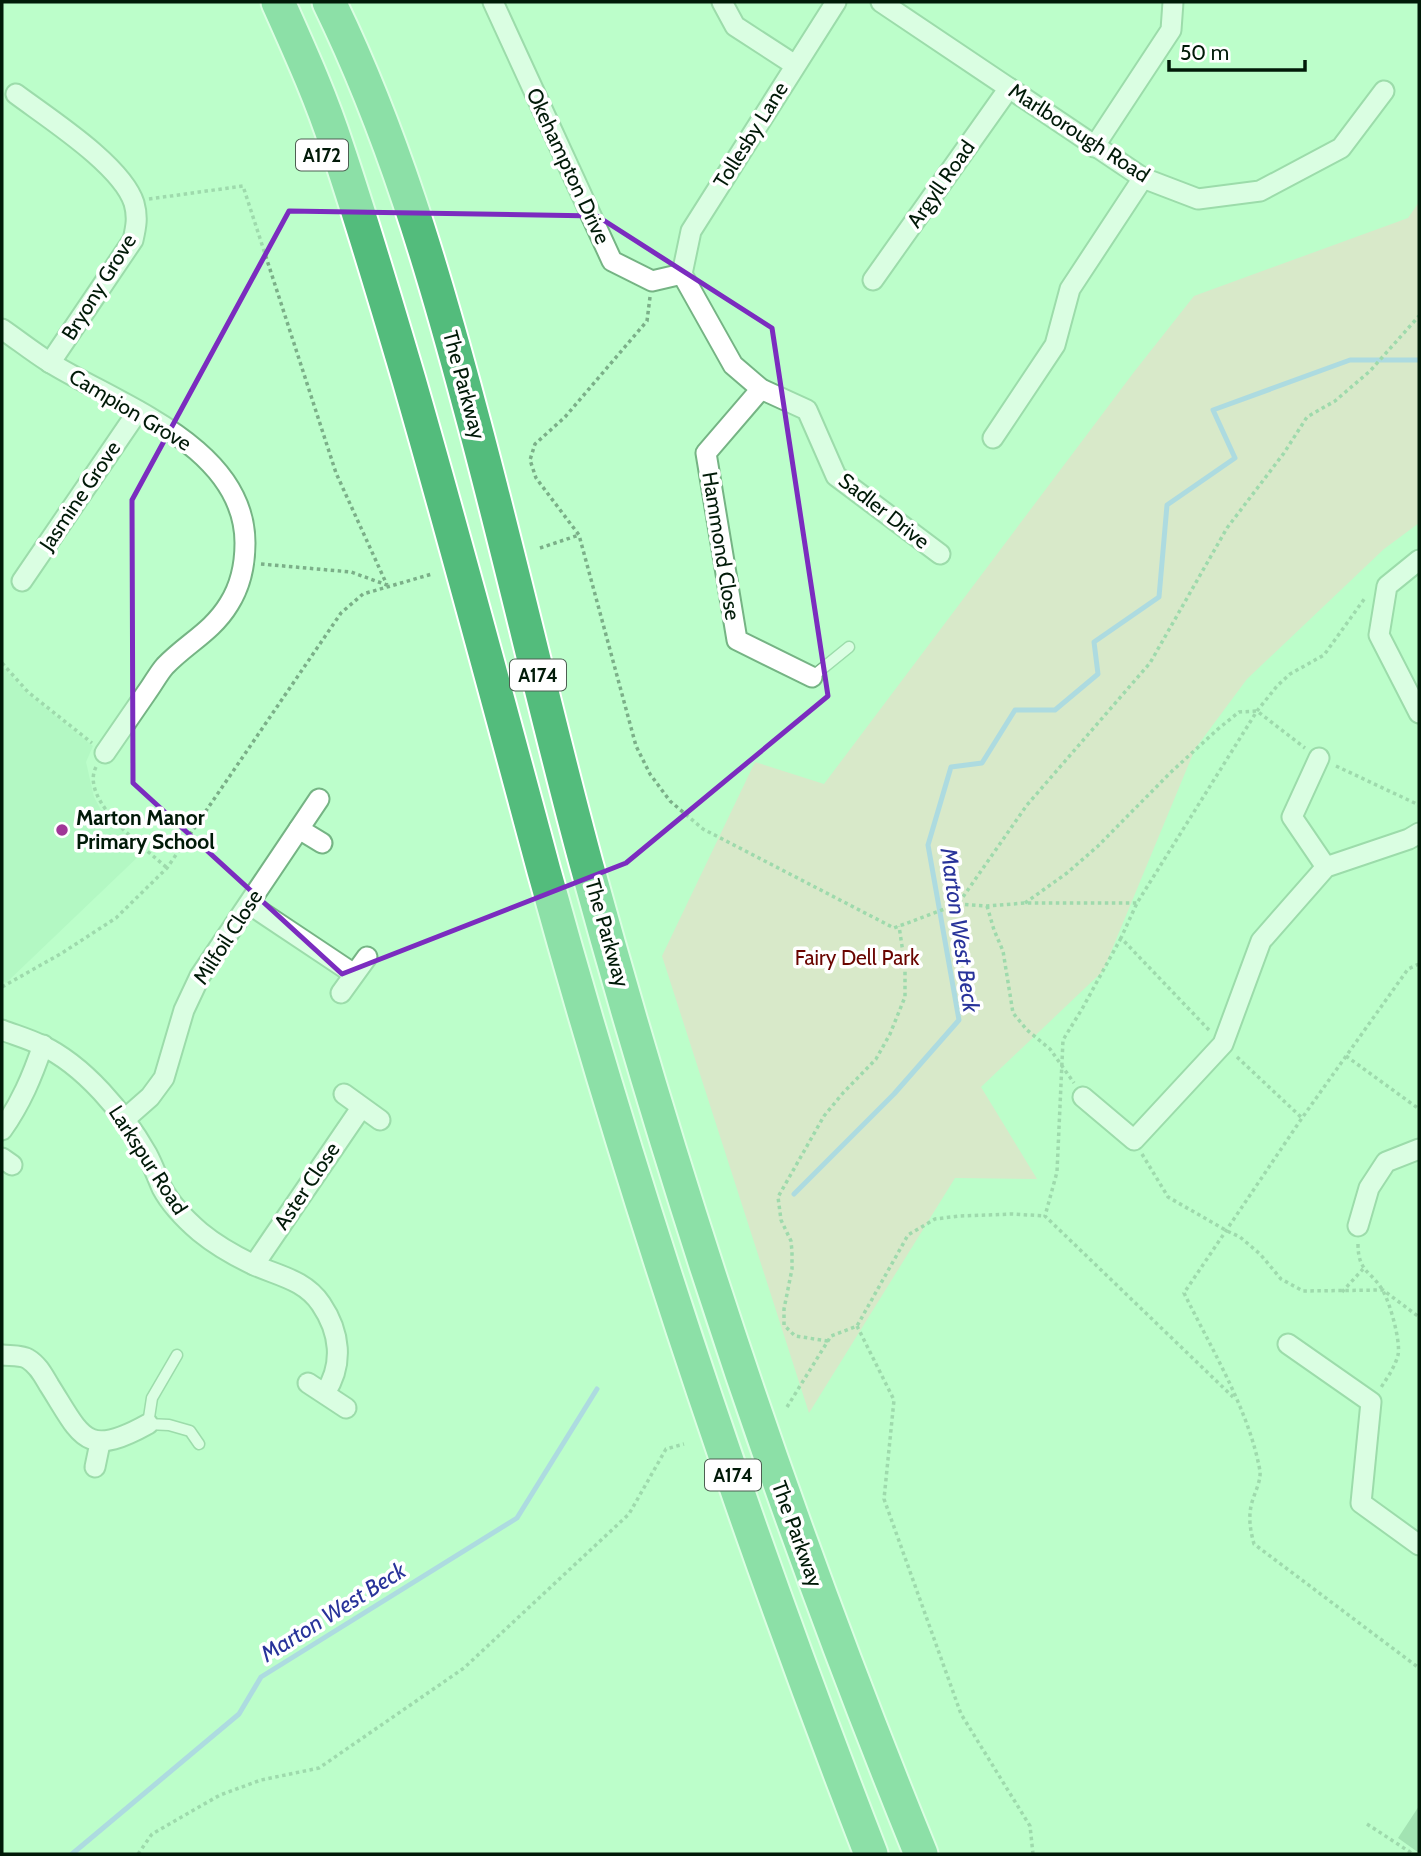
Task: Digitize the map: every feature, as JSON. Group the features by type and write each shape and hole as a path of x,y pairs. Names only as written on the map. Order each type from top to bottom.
{"highway":[{"name":"A172","path":"254,2 278,49 387,308"},
{"name":"The Parkway","path":"278,2 308,68 337,145 387,308 473,606 546,876 663,1269 720,1440 834,1759 871,1854"},
{"name":"The Parkway","path":"329,2 368,83 445,313 507,545 587,866 650,1083 719,1304 786,1504 852,1684 921,1854"},
{"name":"A174","path":"337,2 352,48"}],"street":[{"name":"Okehampton Drive","path":"493,2 612,261 652,281"},
{"path":"722,2 734,26 795,65"},
{"name":"Tollesby Lane","path":"682,274 691,231 836,2"},
{"name":"Marlborough Road","path":"881,2 1143,178 1198,199 1260,191 1341,148 1384,91"},
{"path":"1094,147 1171,30 1173,2"},
{"name":"Argyll Road","path":"873,280 1009,88"},
{"name":"Bryony Grove","path":"16,94 88,147 125,186 134,202 138,222 133,240 50,363"},
{"path":"993,438 1055,345 1070,289 1143,178"},
{"path":"652,281 682,274"},
{"name":"Sadler Drive","path":"682,274 733,365 761,389 807,410 836,476 940,554"},
{"name":"Campion Grove","path":"2,329 50,363 138,411 205,457 220,473 236,500 245,527 245,563 239,585 230,603 213,627 165,666 105,753"},
{"name":"Hammond Close","path":"761,389 706,453 737,640 812,677"},
{"name":"Jasmine Grove","path":"22,582 138,411"},
{"path":"1419,560 1387,586 1379,635 1419,713"},
{"path":"1319,758 1292,817 1326,867"},
{"name":"Milfoil Close","path":"125,1119 150,1097 164,1078 184,1010 200,976 319,799"},
{"path":"299,829 322,843"},
{"path":"1083,1097 1134,1140 1223,1044 1261,941 1326,867 1409,839 1419,833"},
{"path":"249,904 354,974"},
{"path":"341,993 367,957"},
{"name":"Larkspur Road","path":"2,1030 43,1045 97,1086 125,1119 148,1155 163,1190 187,1220 216,1245 307,1288 329,1317 339,1350 333,1381 317,1388 346,1408"},
{"path":"2,1130 19,1105 43,1045"},
{"path":"344,1094 380,1120"},
{"name":"Aster Close","path":"254,1265 360,1108"},
{"path":"1358,1226 1369,1188 1386,1162 1419,1149"},
{"path":"1288,1344 1371,1402 1361,1503 1419,1545"},
{"path":"2,1355 26,1357 38,1368 76,1428 88,1438 100,1443 125,1437 148,1424"},
{"path":"96,1467 100,1443"}],"lane":[{"path":"812,677 849,647"},
{"path":"177,1355 152,1398 148,1424 169,1424 190,1430 199,1444"}],"path":[{"path":"134,202 243,186 337,473 387,586"},
{"path":"652,281 647,321 565,417 535,444 530,460 536,478 579,535 636,746 650,774 670,801 704,829 897,927 958,904 987,906 1025,903 1137,903"},
{"path":"958,904 1027,805 1150,663 1227,528 1284,453 1307,417 1335,401 1370,371 1419,316"},
{"path":"540,548 579,535"},
{"path":"245,563 351,572 387,586"},
{"path":"2,987 116,918 167,868 341,613 363,594 432,574"},
{"path":"1045,1216 1057,1172 1063,1040 1121,938 1137,903 1257,711 1290,674 1324,655 1363,599 1387,586"},
{"path":"2,663 28,692 105,753 94,772 95,790 107,813 167,868"},
{"path":"1025,903 1067,873 1098,846 1218,729 1239,712 1257,711"},
{"path":"987,906 1003,951 1013,1013 1027,1030 1051,1049 1083,1097"},
{"path":"828,1341 795,1336 784,1325 792,1252 791,1241 781,1220 778,1197 824,1116 876,1059 890,1034 905,997 905,966 897,927"},
{"path":"1121,938 1223,1044 1302,1118"},
{"path":"1419,964 1408,969 1302,1118 1184,1293 1237,1401 1256,1456 1261,1475 1249,1523 1254,1544 1419,1668"},
{"path":"1346,1056 1419,1109"},
{"path":"1134,1140 1168,1197 1240,1237 1261,1254 1281,1279 1303,1291 1383,1290"},
{"path":"788,1407 831,1336 857,1326 908,1235 935,1219 1013,1214 1045,1216 1237,1401"},
{"path":"1358,1226 1358,1250 1363,1269 1383,1290 1419,1317"},
{"path":"1342,1292 1363,1269"},
{"path":"1371,1402 1390,1373 1399,1352 1395,1326 1383,1290"},
{"path":"857,1326 894,1400 884,1499 961,1714 1030,1826 1033,1854"},
{"path":"138,1854 152,1834 220,1796 261,1780 319,1768 464,1668 629,1514 666,1450 684,1444"},
{"path":"1367,1824 1413,1854"}],"highlighted area":[{"path":"289,211 597,216 772,328 828,696 626,863 342,974 133,783 132,500"}],"shaded area":[{"name":"Marton Manor Primary School","path":"2,666 27,693 93,746 86,762 94,797 101,810 144,851 6,983 2,980"}],"green space":[{"name":"Fairy Dell Park","path":"1419,202 1419,523 1384,549 1247,679 1195,749 1103,971 981,1087 1037,1179 955,1178 809,1413 662,956 755,762 824,784 1194,296 1408,218"}],"building":[{"path":"1419,1806 1419,1853 1398,1838"}],"waterway":[{"name":"Marton West Beck","path":"794,1194 894,1094 959,1020 928,845 951,767 982,763 1015,710 1055,710 1098,674 1094,642 1159,597 1167,505 1235,458 1213,410 1350,360 1419,360"},
{"name":"Marton West Beck","path":"72,1854 239,1714 261,1677 517,1518 597,1389"}],"place":[{"name":"Marton Manor Primary School","path":"62,830"}]}
